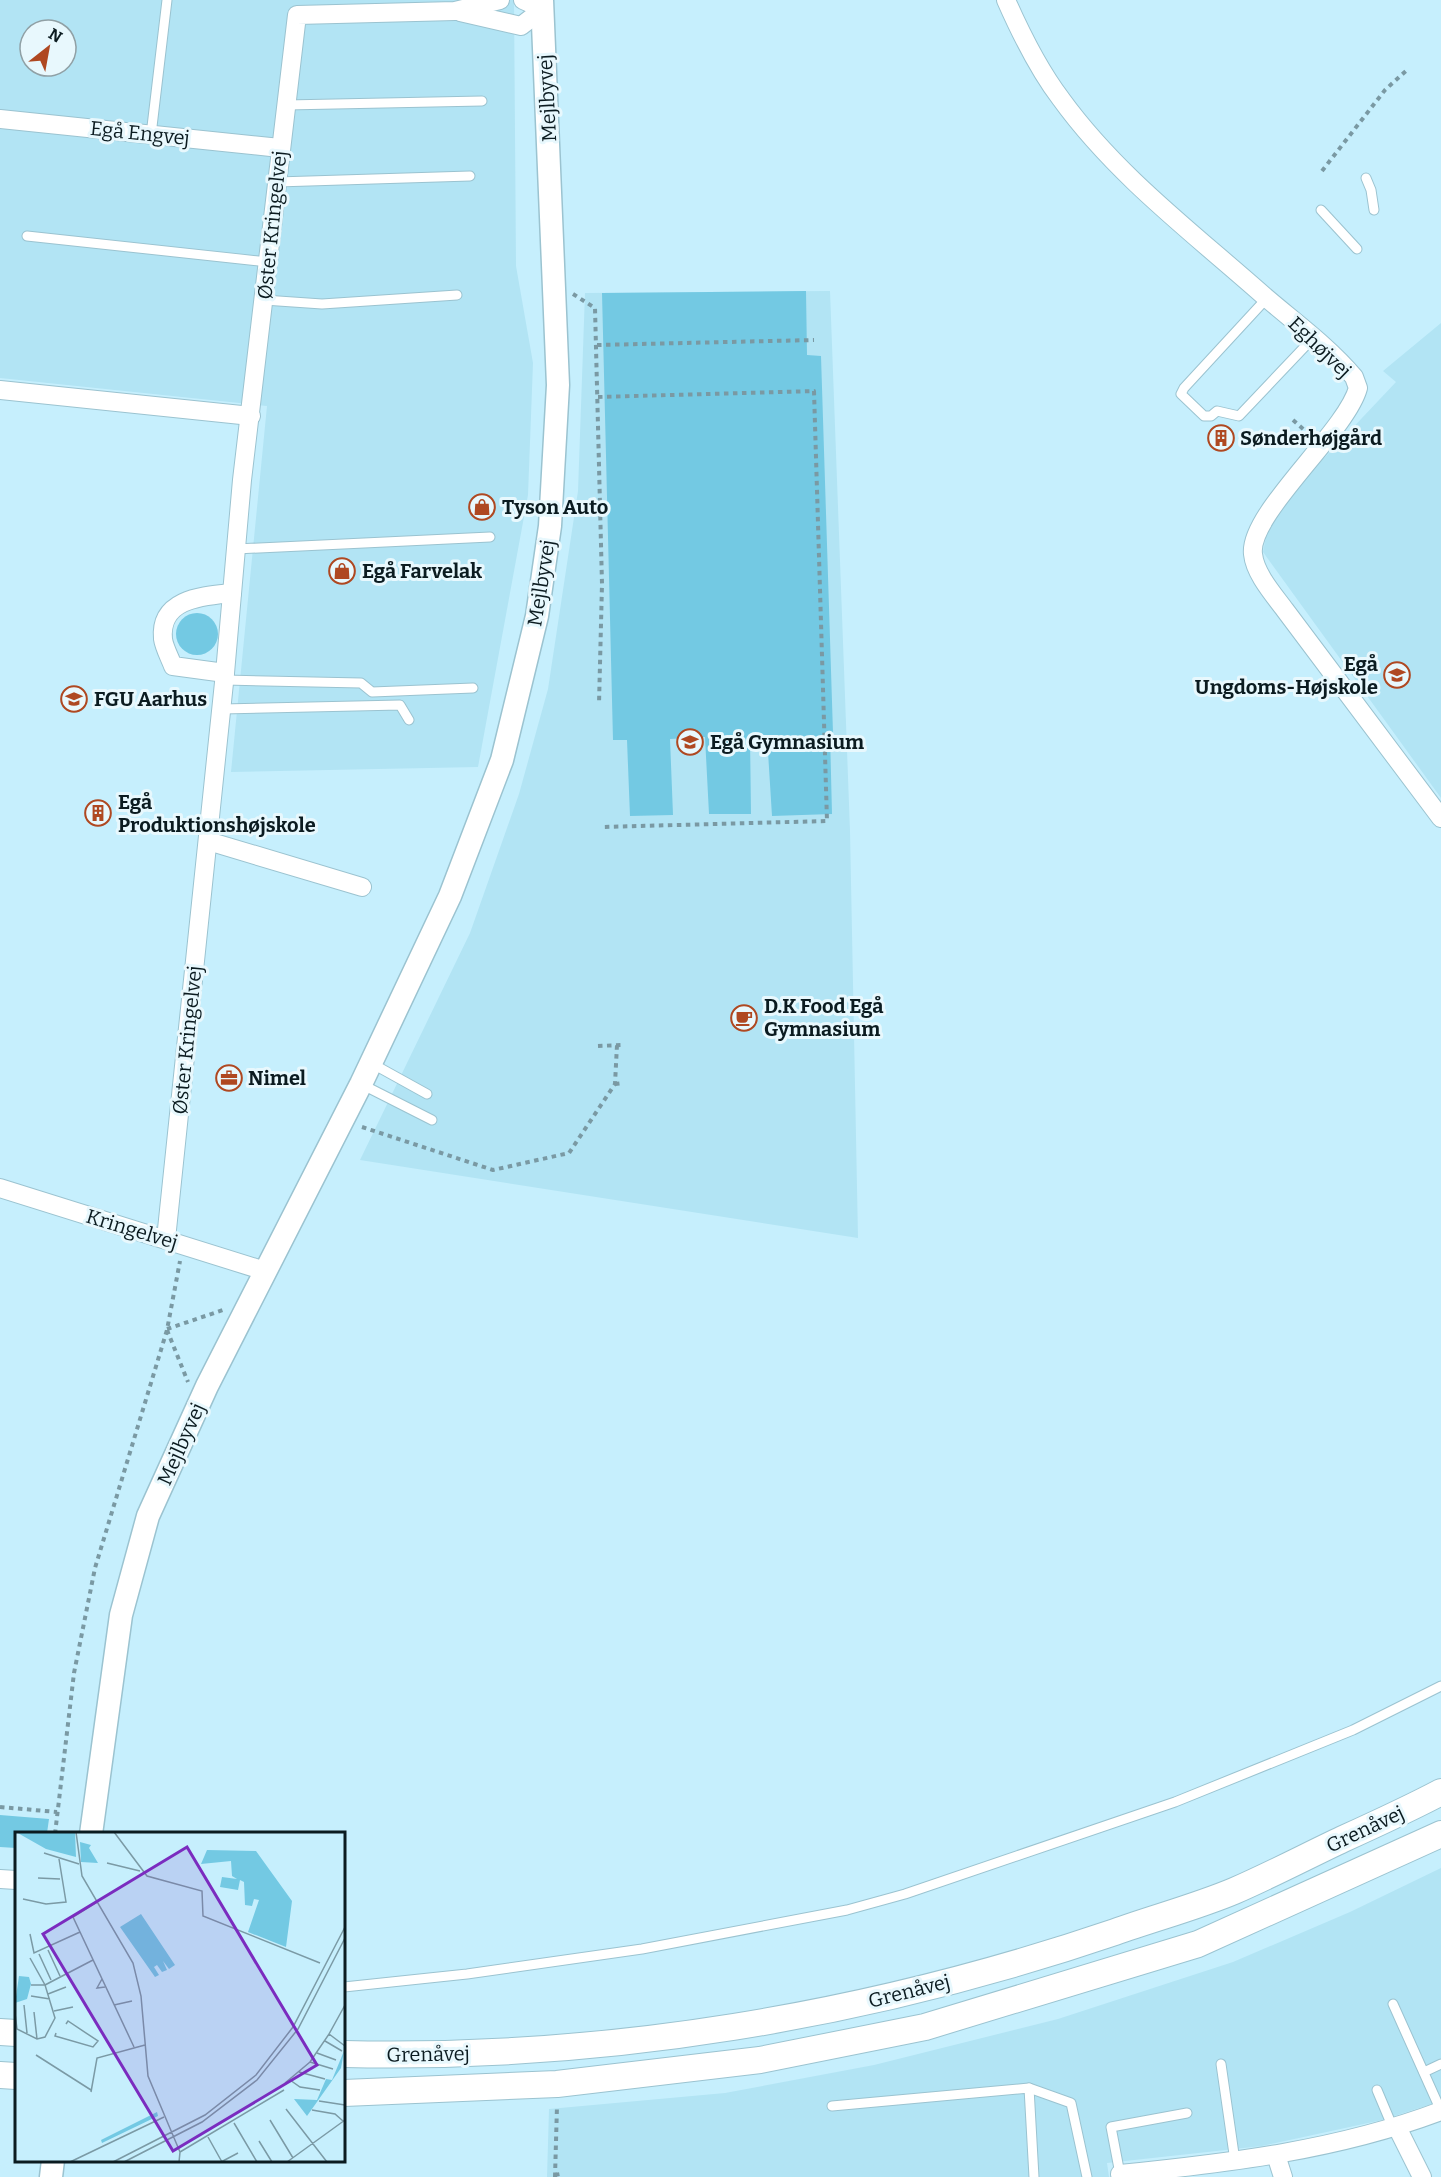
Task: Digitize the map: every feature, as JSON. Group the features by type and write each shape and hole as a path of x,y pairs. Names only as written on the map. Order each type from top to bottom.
{"main road":[{"name":"Grenåvej","path":"345,2054 483,2053 614,2042 739,2027 844,2007 928,1987 1055,1952 1232,1892 1441,1792"},
{"name":"Grenåvej","path":"345,2093 557,2084 760,2060 925,2027 1198,1944 1441,1834"},
{"path":"0,2032 15,2033"},
{"path":"0,2075 15,2076"}],"street":[{"name":"Øster Kringelvej","path":"174,1242 208,841 236,549 297,15 455,11 500,0"},
{"name":"Eghøjvej","path":"1006,0 1022,35 1060,99 1096,141 1138,186 1346,368 1358,388 1349,410 1288,486 1258,534 1252,554 1262,577 1285,610 1441,818"},
{"name":"Øster Kringelvej","path":"455,11 521,26 536,3"},
{"name":"Mejlbyvej","path":"91,1832 122,1615 148,1516 198,1405 361,1084 450,896 502,760 537,616 550,526 558,385 556,283 536,3"},
{"name":"Egå Engvej","path":"0,119 280,148"},
{"path":"0,390 251,416"},
{"path":"225,676 173,666 164,639 167,620 176,606 194,596 232,593"},
{"path":"208,841 362,887"},
{"name":"Kringelvej","path":"0,1188 265,1271"},
{"path":"0,1879 15,1880"},
{"path":"1120,2174 1176,2173 1235,2161 1276,2156 1395,2128 1441,2111"},
{"path":"1395,2128 1422,2177"},
{"path":"1276,2156 1283,2177"},
{"path":"51,2177 53,2162"}],"lane":[{"path":"152,135 167,0"},
{"path":"286,105 482,101"},
{"path":"277,182 470,176"},
{"path":"1366,178 1371,190 1374,210"},
{"path":"1321,210 1357,249"},
{"path":"27,236 268,262"},
{"path":"264,300 322,304 457,295"},
{"path":"1267,298 1184,388 1181,394 1204,416 1211,416 1216,411 1239,416 1313,338"},
{"path":"236,549 490,537"},
{"path":"225,676 361,683 372,692 473,688"},
{"path":"222,709 400,705 409,720"},
{"path":"371,1063 427,1094"},
{"path":"361,1084 432,1120"},
{"path":"345,1987 467,1974 642,1949 847,1910 905,1894 1175,1802 1353,1730 1441,1686"},
{"path":"1394,2004 1441,2111"},
{"path":"1221,2064 1235,2161"},
{"path":"1424,2072 1441,2064"},
{"path":"1029,2088 1034,2177"},
{"path":"832,2106 1029,2088 1071,2103 1087,2177"},
{"path":"1377,2090 1395,2128"},
{"path":"1120,2174 1111,2127 1187,2113"}],"path":[{"path":"1322,171 1385,90 1407,70"},
{"path":"556,283 596,308 602,584 599,704"},
{"path":"597,345 814,340"},
{"path":"598,397 814,391 827,821 602,827"},
{"path":"340,1124 367,1127 493,1170 569,1153 615,1084 620,1045 598,1046"},
{"path":"615,1084 623,1083"},
{"path":"55,1832 74,1673 95,1568 167,1330 174,1242"},
{"path":"167,1330 249,1301"},
{"path":"167,1330 198,1405"},
{"path":"0,1807 57,1812"},
{"path":"557,2084 555,2176 560,2174 560,2177"}],"shaded area":[{"path":"0,0 514,0 516,266 533,363 528,495 478,767 231,772 267,406 0,378"},
{"path":"806,291 807,355 821,356 833,733 830,734 832,814 772,816 767,736 750,737 751,814 709,814 705,737 670,739 673,815 630,816 627,740 613,740 602,293"},
{"name":"Egå Gymnasium","path":"830,291 850,831 858,1238 360,1160 470,933 519,794 548,689 578,491 585,293"},
{"name":"Egå Ungdoms-Højskole","path":"1441,323 1441,798 1263,552 1267,531 1293,491 1396,382 1383,371"},
{"path":"197,613 205,614 212,619 217,626 217,642 212,649 205,654 197,655 189,654 182,649 177,642 176,634 177,626 182,619 189,614"},
{"path":"0,1815 49,1819 47,1832 15,1832 15,1848 0,1847"},
{"path":"1441,1868 1441,2101 1382,2120 1262,2146 1107,2163 1109,2177 547,2177 549,2109 725,2093 874,2065 1058,2019 1233,1962 1350,1912"}],"place":[{"name":"Sønderhøjgård","path":"1221,438"},
{"name":"Tyson Auto","path":"482,507"},
{"name":"Egå Farvelak","path":"342,571"},
{"name":"Egå Ungdoms-Højskole","path":"1397,675"},
{"name":"FGU Aarhus","path":"74,699"},
{"name":"Egå Gymnasium","path":"690,742"},
{"name":"Egå Produktionshøjskole","path":"98,813"},
{"name":"D.K Food Egå Gymnasium","path":"744,1018"},
{"name":"Nimel","path":"229,1078"}]}
